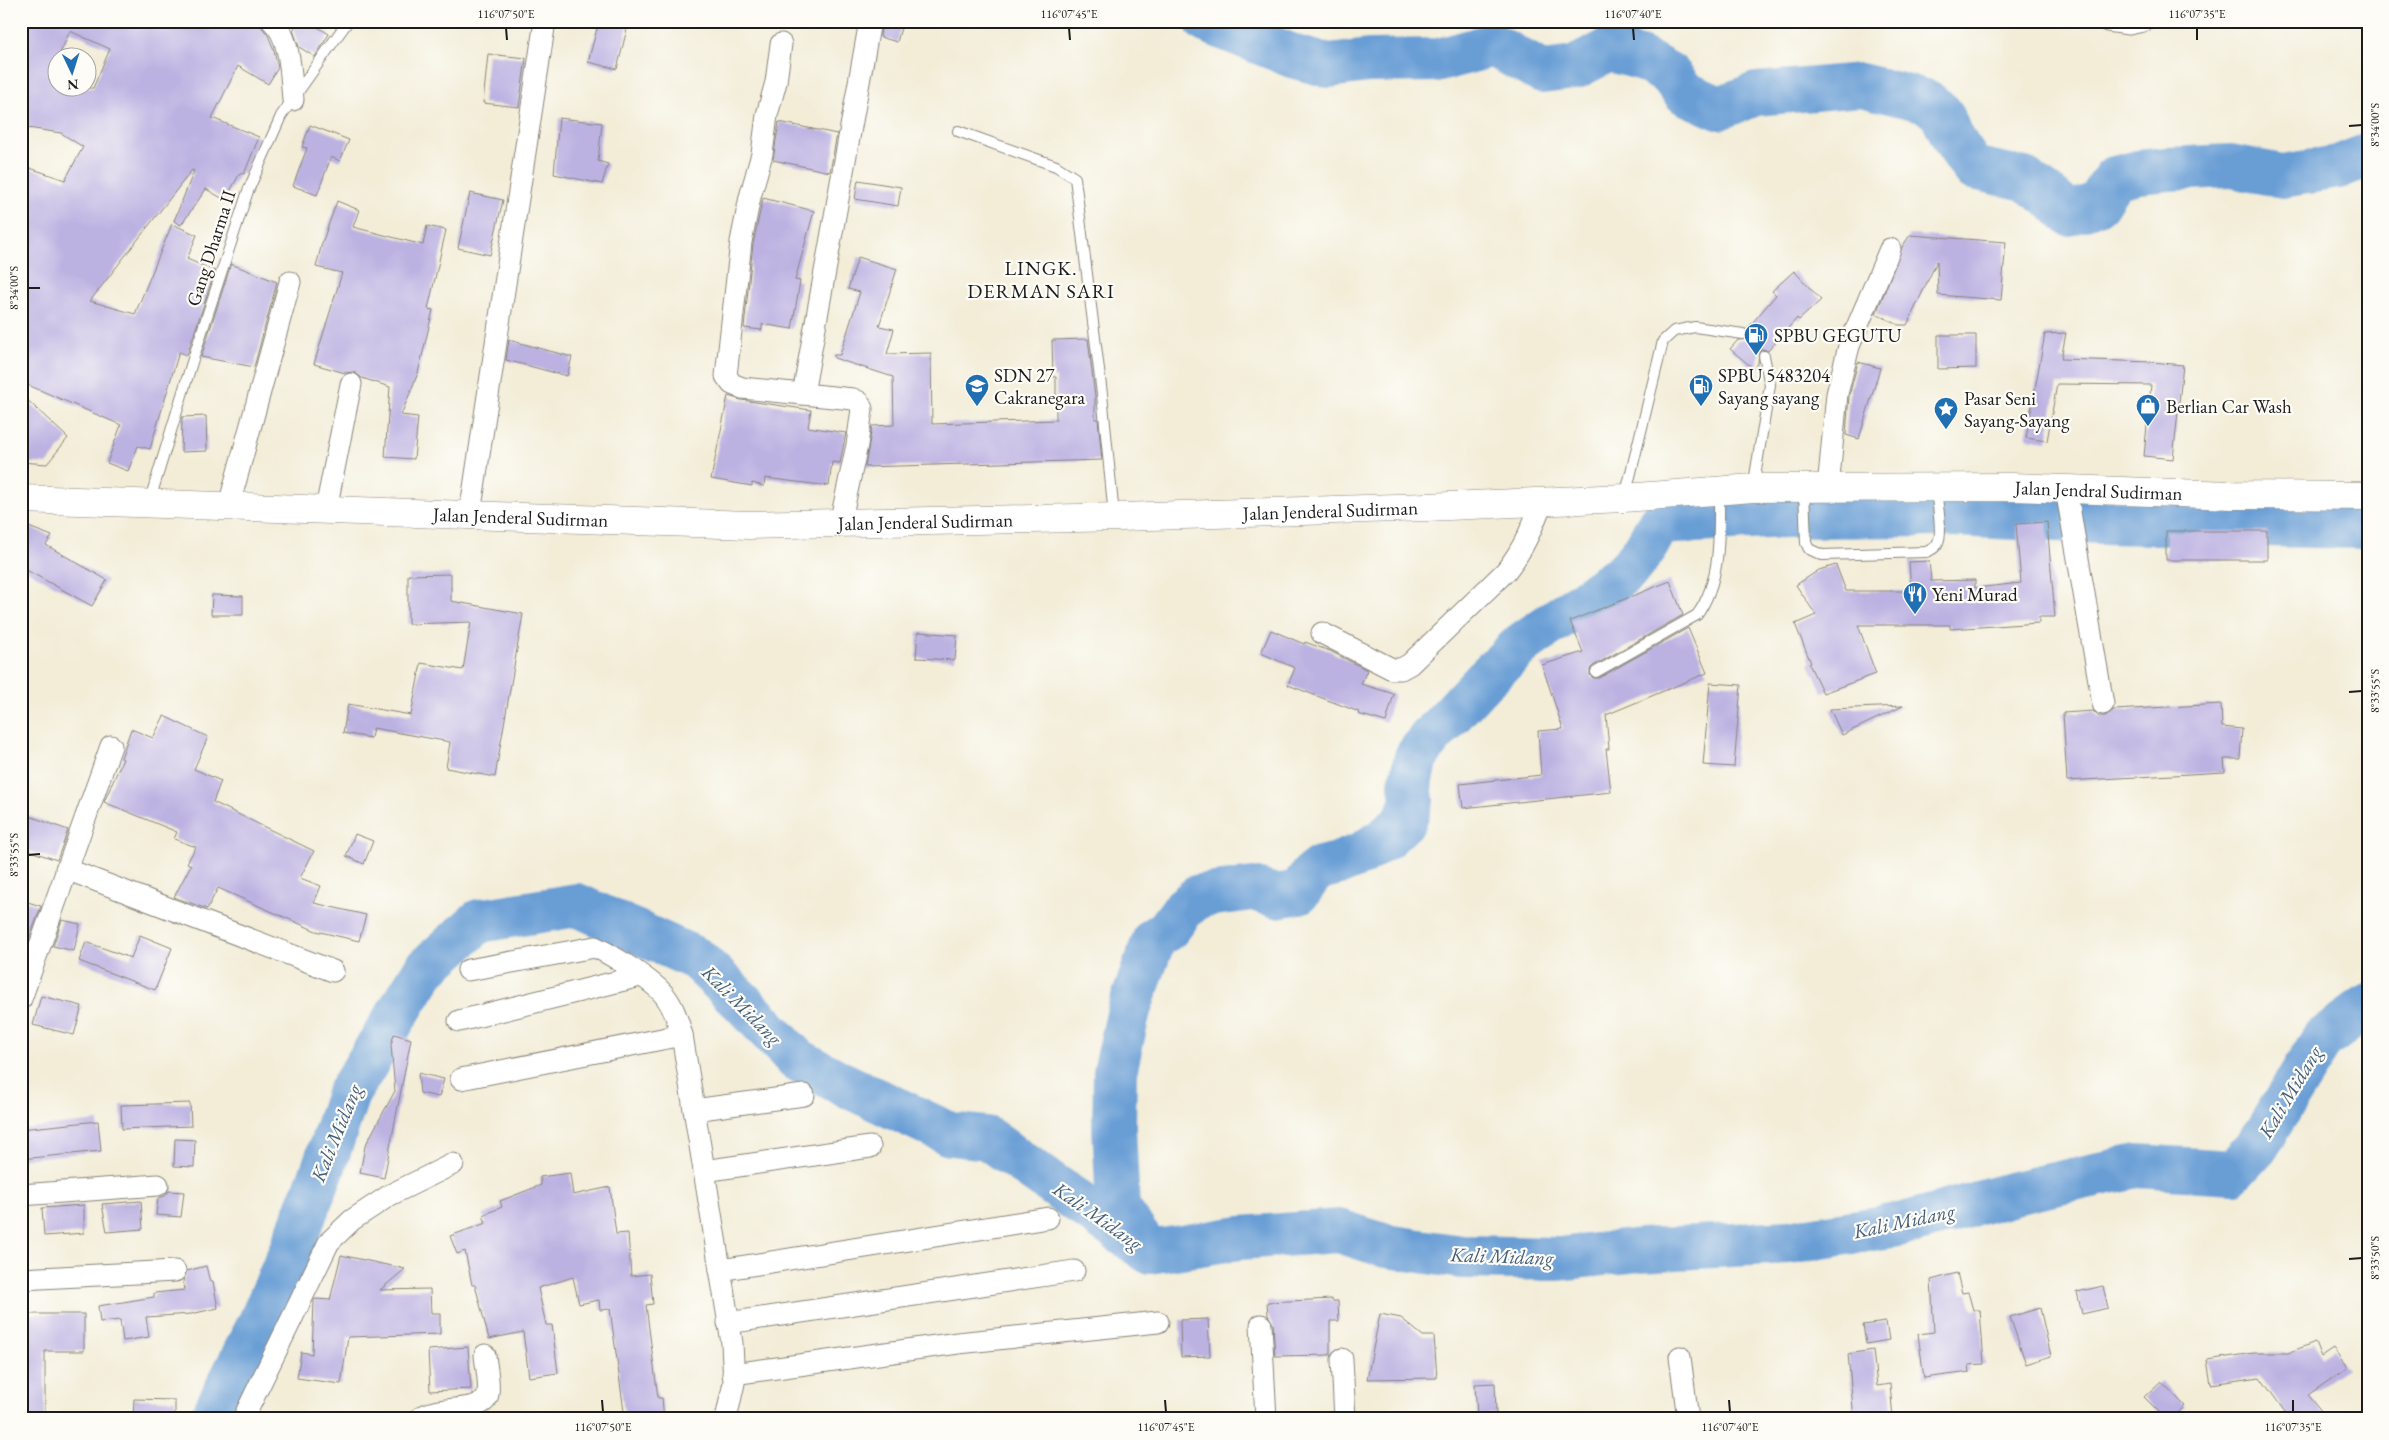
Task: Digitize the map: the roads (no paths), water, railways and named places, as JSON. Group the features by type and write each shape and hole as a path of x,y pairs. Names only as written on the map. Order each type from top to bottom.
{"highway":[{"name":"Jalan Jenderal Sudirman","path":"21,499 470,514 628,522 840,524 1114,517 1624,498 1719,502 1753,488 1812,495"},
{"name":"Jalan Jendral Sudirman","path":"1812,495 1937,496 2070,510 2232,495 2368,496"}],"street":[{"path":"272,21 284,37 291,75 293,100"},
{"path":"470,514 545,21"},
{"path":"803,394 870,21"},
{"path":"2108,21 2129,24 2143,21"},
{"path":"782,44 776,82 767,116 762,154 740,242 726,376 732,384 742,388 853,399 859,402 862,409 857,445 840,524"},
{"path":"1812,495 1849,346 1890,249"},
{"path":"228,505 290,282"},
{"path":"326,509 351,384"},
{"path":"1322,633 1392,669 1401,669 1410,664 1506,571 1519,555 1542,502"},
{"path":"2070,510 2103,704"},
{"path":"21,999 111,746"},
{"path":"66,869 333,971"},
{"path":"468,970 596,947 613,954 665,995 678,1019 682,1035 728,1323 734,1383 726,1419"},
{"path":"459,1021 640,976"},
{"path":"461,1080 682,1035"},
{"path":"694,1110 804,1095"},
{"path":"704,1171 870,1147"},
{"path":"243,1419 329,1242 352,1220 390,1194 453,1164"},
{"path":"21,1195 158,1185"},
{"path":"720,1270 1048,1218"},
{"path":"21,1279 175,1271"},
{"path":"728,1323 1074,1271"},
{"path":"733,1374 958,1343 1158,1322"},
{"path":"1261,1325 1266,1419"},
{"path":"419,1419 429,1412 477,1406 484,1401 488,1394 485,1355"},
{"path":"1680,1358 1688,1419"},
{"path":"1342,1359 1345,1419"}],"lane":[{"name":"Gang Dharma II","path":"148,504 248,191 281,116 348,21"},
{"path":"958,131 1056,166 1074,178 1102,394 1114,517"},
{"path":"1624,498 1663,342 1674,331 1695,327 1743,334"},
{"path":"1753,488 1770,384 1764,356"},
{"path":"1812,495 1805,537 1809,549 1822,555 1926,552 1933,549 1939,542 1940,533 1937,496"},
{"path":"1596,672 1697,615 1708,600 1714,580 1719,502"}],"waterway":[{"path":"1206,21 1295,57 1329,66 1368,61 1439,60 1493,45 1542,72 1574,68 1609,50 1640,58 1669,74 1685,93 1719,108 1756,94 1861,85 1926,101 1941,113 1955,142 1973,168 2025,179 2054,200 2069,214 2098,203 2114,178 2138,172 2231,166 2282,176 2338,167 2368,155"},
{"path":"1144,1245 1118,1208 1114,1127 1115,1072 1129,1010 1154,939 1169,928 1184,908 1199,896 1253,889 1276,896 1299,892 1311,875 1320,868 1360,855 1387,837 1405,820 1412,800 1410,784 1416,757 1429,739 1483,681 1523,643 1627,571 1646,547 1659,523 1786,516 1952,515 2099,522 2368,527"},
{"name":"Kali Midang","path":"211,1419 259,1324 290,1252 323,1169 348,1094 425,969 479,921 577,905 697,959 742,1002 796,1059 839,1082 950,1134 987,1138 1149,1252 1240,1238 1339,1231 1386,1246 1462,1257 1559,1259 1640,1250 1789,1242 1904,1224 2014,1193 2137,1166 2233,1172 2257,1146 2323,1039 2368,1006"}],"place":[{"name":"SPBU GEGUTU","path":"1756,356"},
{"name":"SDN 27 Cakranegara","path":"977,407"},
{"name":"SPBU 5483204 Sayang sayang","path":"1701,407"},
{"name":"Berlian Car Wash","path":"2148,427"},
{"name":"Pasar Seni Sayang-Sayang","path":"1946,430"},
{"name":"Yeni Murad","path":"1915,615"}],"district":[{"name":"LINGK. DERMAN SARI","path":"1041,280"}]}
